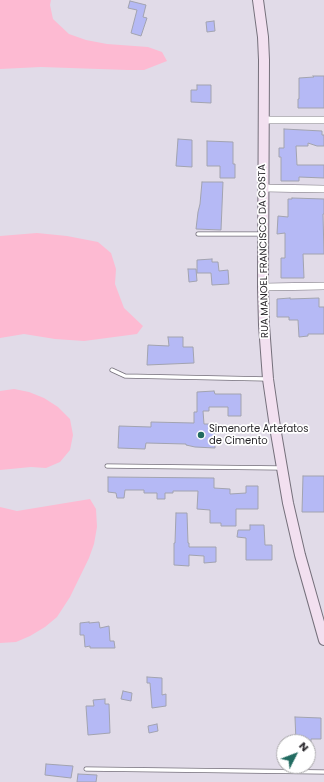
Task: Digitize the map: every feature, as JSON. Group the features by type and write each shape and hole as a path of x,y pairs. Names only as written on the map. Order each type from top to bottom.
{"main road":[{"name":"RUA MANOEL FRANCISCO DA COSTA","path":"258,0 263,44 264,120 262,234 264,325 268,379 282,468 295,533 324,640"}],"street":[{"path":"264,120 324,120"},
{"path":"263,188 324,189"},
{"path":"263,287 324,286"}],"lane":[{"path":"198,234 262,234"},
{"path":"112,370 125,376 268,379"},
{"path":"107,466 282,468"},
{"path":"86,769 324,772"}],"shaded area":[{"path":"0,0 51,0 50,5 53,19 69,34 86,40 107,44 148,47 162,52 167,61 144,70 41,67 0,69"},
{"path":"37,233 67,236 98,242 111,253 116,269 115,284 124,308 143,326 137,334 84,341 55,339 24,334 0,338 0,236"},
{"path":"14,389 29,392 44,398 58,407 70,419 73,435 70,450 60,462 46,468 31,467 0,470 0,391"},
{"path":"90,499 96,509 97,527 94,544 89,558 70,597 57,617 45,627 16,642 0,643 0,507 17,511"}],"building":[{"path":"130,1 146,5 143,17 147,18 141,36 131,33 137,10 128,8"},
{"path":"214,21 215,31 207,32 206,22"},
{"path":"313,76 324,76 324,108 298,108 299,78 314,77"},
{"path":"197,85 211,85 211,103 191,102 191,90 197,90"},
{"path":"284,129 322,131 322,135 324,135 324,146 317,146 308,143 308,146 296,146 297,165 324,165 324,178 299,177 299,181 281,181 281,157 279,157 279,148 284,148"},
{"path":"178,139 192,140 192,167 176,166"},
{"path":"207,141 233,142 233,164 235,164 235,178 220,178 220,166 207,166"},
{"path":"202,182 223,182 221,230 196,229"},
{"path":"288,199 324,199 324,254 303,254 304,278 281,278 281,258 285,258 285,233 277,234 278,216 288,217"},
{"path":"212,259 212,262 218,262 219,271 228,270 229,284 212,285 211,273 197,273 197,260"},
{"path":"188,269 196,269 197,281 189,282"},
{"path":"319,298 319,307 324,307 324,334 308,334 308,336 299,337 298,320 289,320 289,317 277,317 277,299"},
{"path":"168,337 183,337 183,347 193,347 194,363 147,365 148,345 169,346"},
{"path":"214,391 215,394 241,394 241,416 228,416 228,407 209,407 209,411 203,411 204,424 215,424 215,448 195,447 186,444 146,443 145,449 118,448 119,426 151,427 151,422 194,423 194,412 197,412 197,392"},
{"path":"303,476 324,476 324,512 302,512"},
{"path":"108,477 214,478 214,488 230,489 230,494 246,493 246,486 258,486 258,509 236,509 236,526 221,526 221,523 210,523 210,510 197,509 198,491 173,491 173,493 165,493 165,499 157,499 157,493 144,493 144,490 125,490 124,498 117,498 116,493 108,492"},
{"path":"176,513 187,513 189,547 216,547 216,562 204,563 204,556 189,555 189,566 174,565"},
{"path":"250,525 264,525 265,545 272,545 272,560 246,560 246,538 237,537 238,530 250,530"},
{"path":"99,622 100,628 109,626 110,641 114,641 115,648 85,647 84,635 80,635 80,623"},
{"path":"147,677 162,678 162,695 166,694 166,706 152,708 150,683 147,683"},
{"path":"123,691 132,693 131,701 121,699"},
{"path":"105,699 105,704 109,704 110,733 88,735 86,706 94,706 93,700"},
{"path":"295,717 321,718 321,739 316,739 316,734 296,734"},
{"path":"157,724 158,731 149,733 148,726"},
{"path":"46,764 73,766 71,778 45,775"},
{"path":"78,774 97,775 96,782 77,782"}],"place":[{"name":"Simenorte Artefatos de Cimento","path":"201,435"}]}
